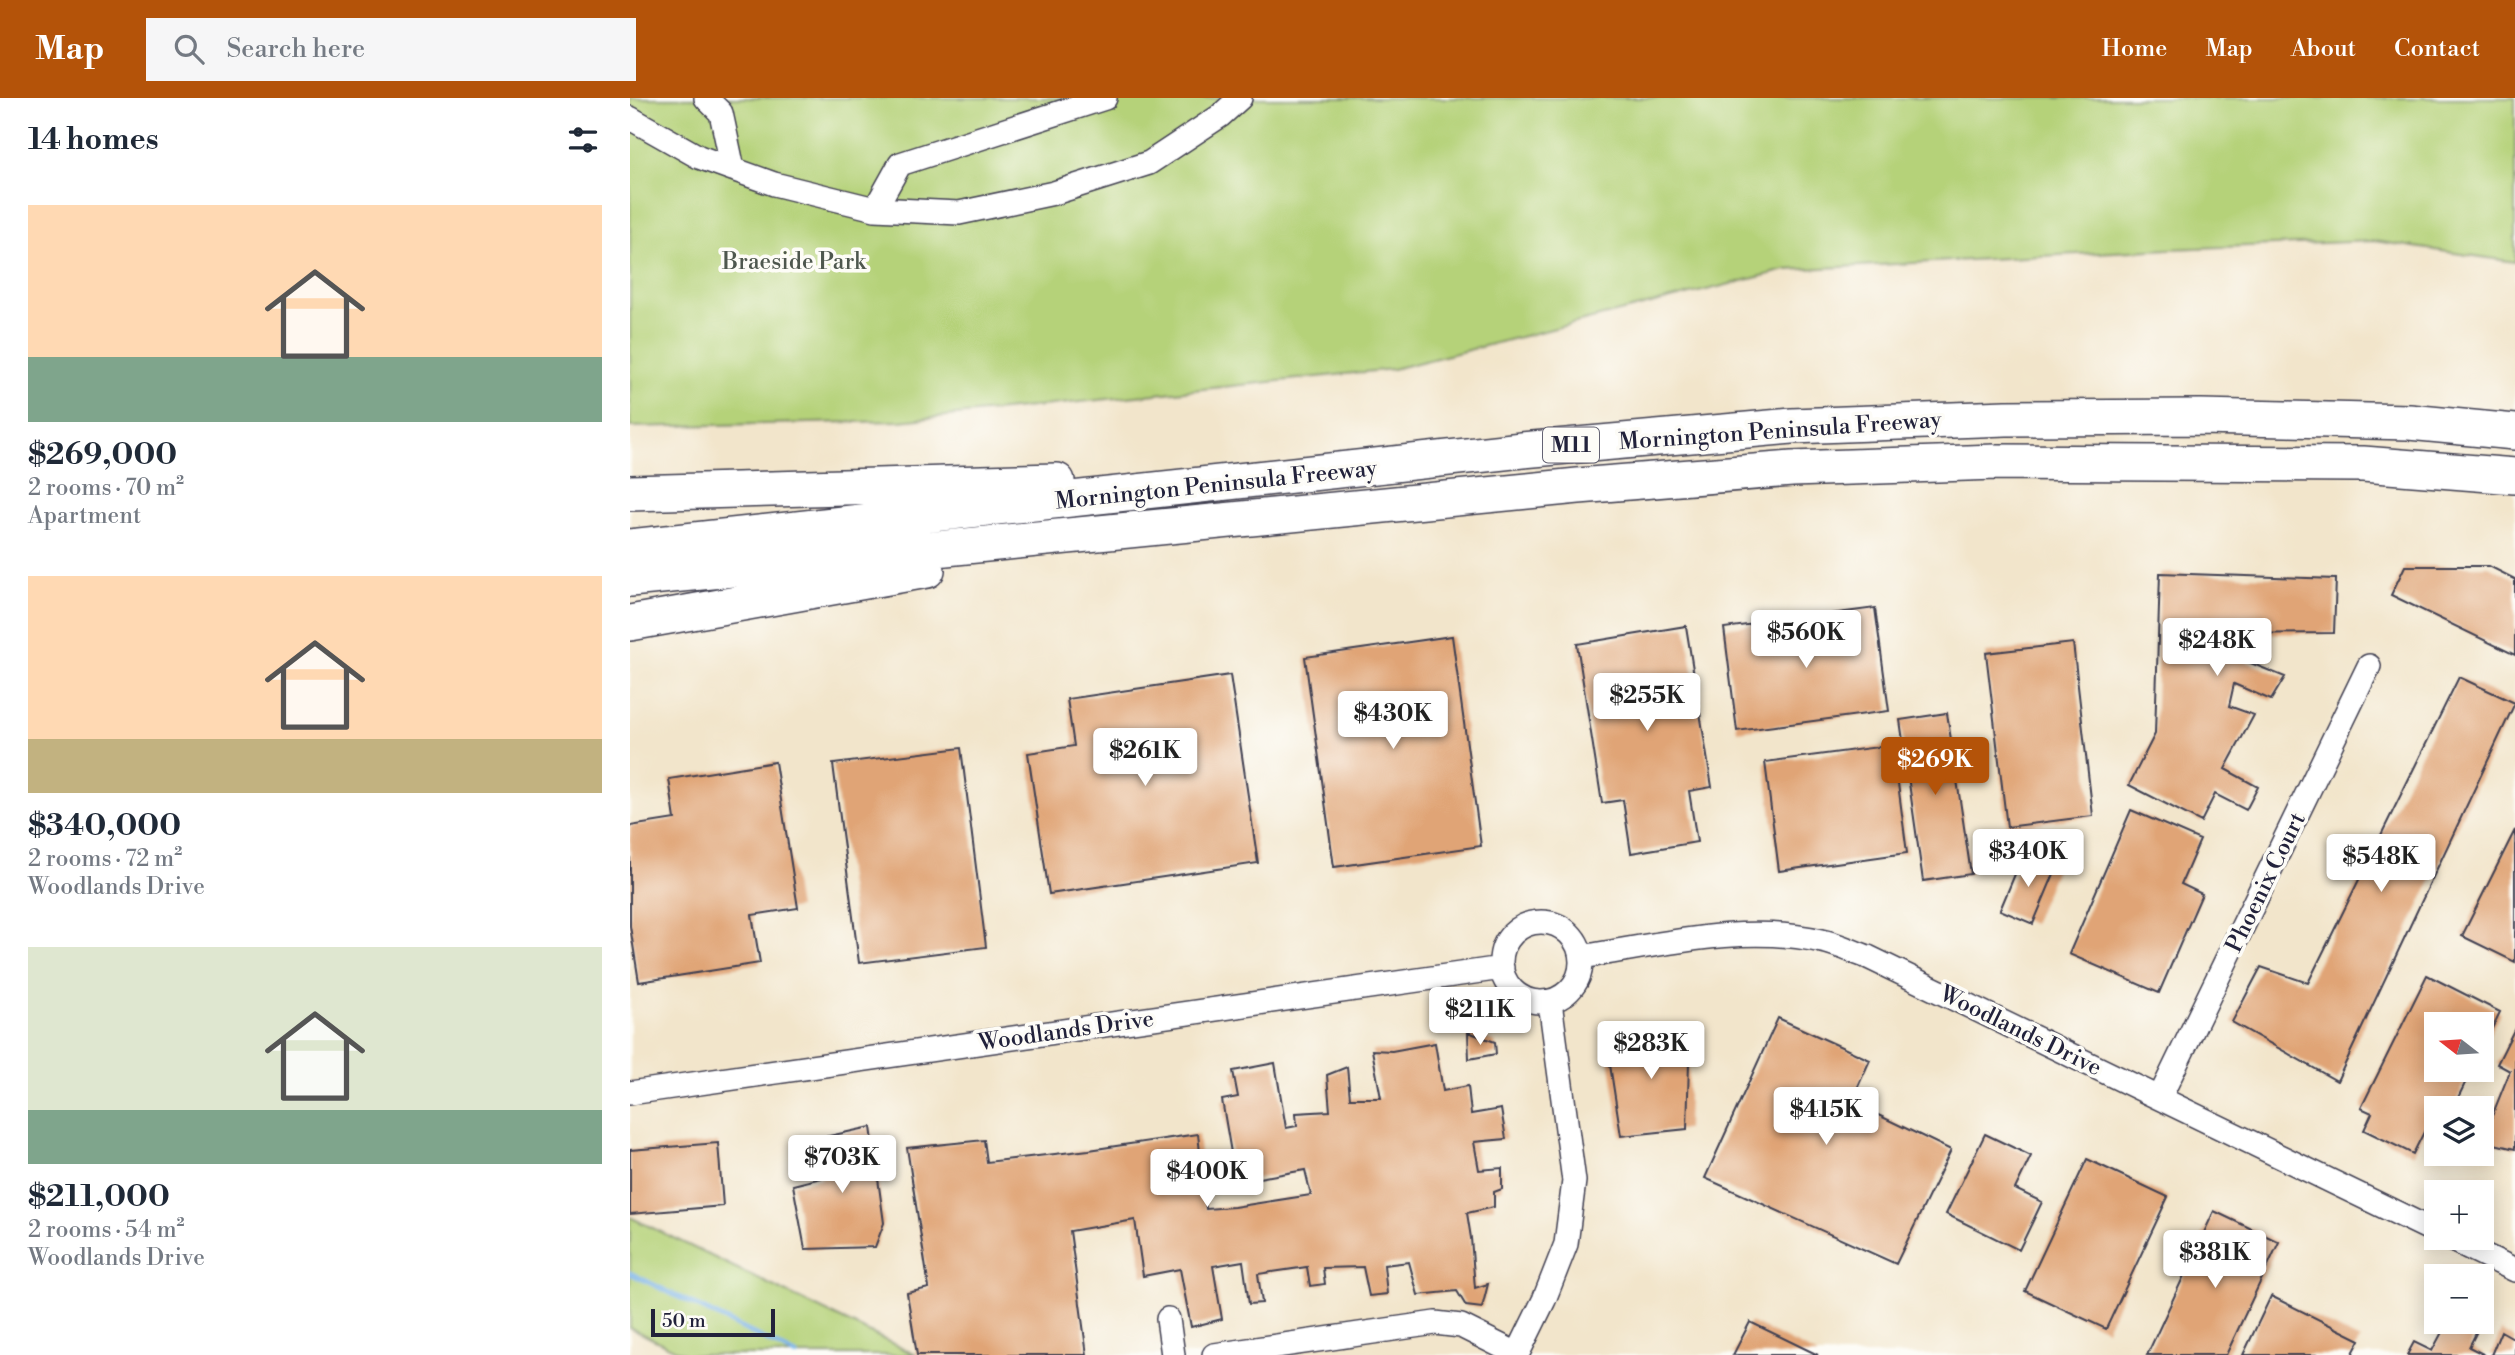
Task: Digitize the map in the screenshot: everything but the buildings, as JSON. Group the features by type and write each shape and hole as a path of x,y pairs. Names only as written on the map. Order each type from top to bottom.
{"highway":[{"name":"Mornington Peninsula Freeway","path":"630,547 1522,450 1792,426 2006,418 2201,417 2410,422 2515,432"},
{"path":"630,493 1152,477 1651,432 1792,426"},
{"name":"Mornington Peninsula Freeway","path":"630,579 1175,524 1591,485 1792,470 1996,462 2363,464 2515,476"},
{"path":"630,623 1175,524"}],"street":[{"path":"706,98 721,113 733,169"},
{"path":"875,209 900,164 1105,98"},
{"path":"630,118 699,157 774,184 875,209 960,213 1054,193 1149,163 1220,116 1240,98"},
{"name":"Phoenix Court","path":"2160,1097 2369,667"},
{"path":"1536,922 1560,926 1578,944 1581,957 1578,980 1570,990 1550,1002 1537,1003 1515,993 1507,984 1502,968 1504,945 1513,933 1524,925 1536,922"},
{"name":"Woodlands Drive","path":"1581,957 1729,935 1775,934 1824,941 1868,957 2424,1226"},
{"name":"Woodlands Drive","path":"630,1093 1502,968"},
{"path":"1214,1355 1434,1323 1461,1326 1517,1355 1544,1300 1566,1244 1574,1181 1550,1002"},
{"path":"2474,1250 2515,1270"},
{"path":"1168,1319 1173,1355"}],"green space":[{"name":"Braeside Park","path":"630,98 2515,98 2515,262 2374,241 1786,270 1393,369 900,421 630,427"},
{"path":"630,1217 916,1355 686,1355 630,1328"}],"waterway":[{"path":"630,1273 796,1355"}]}
